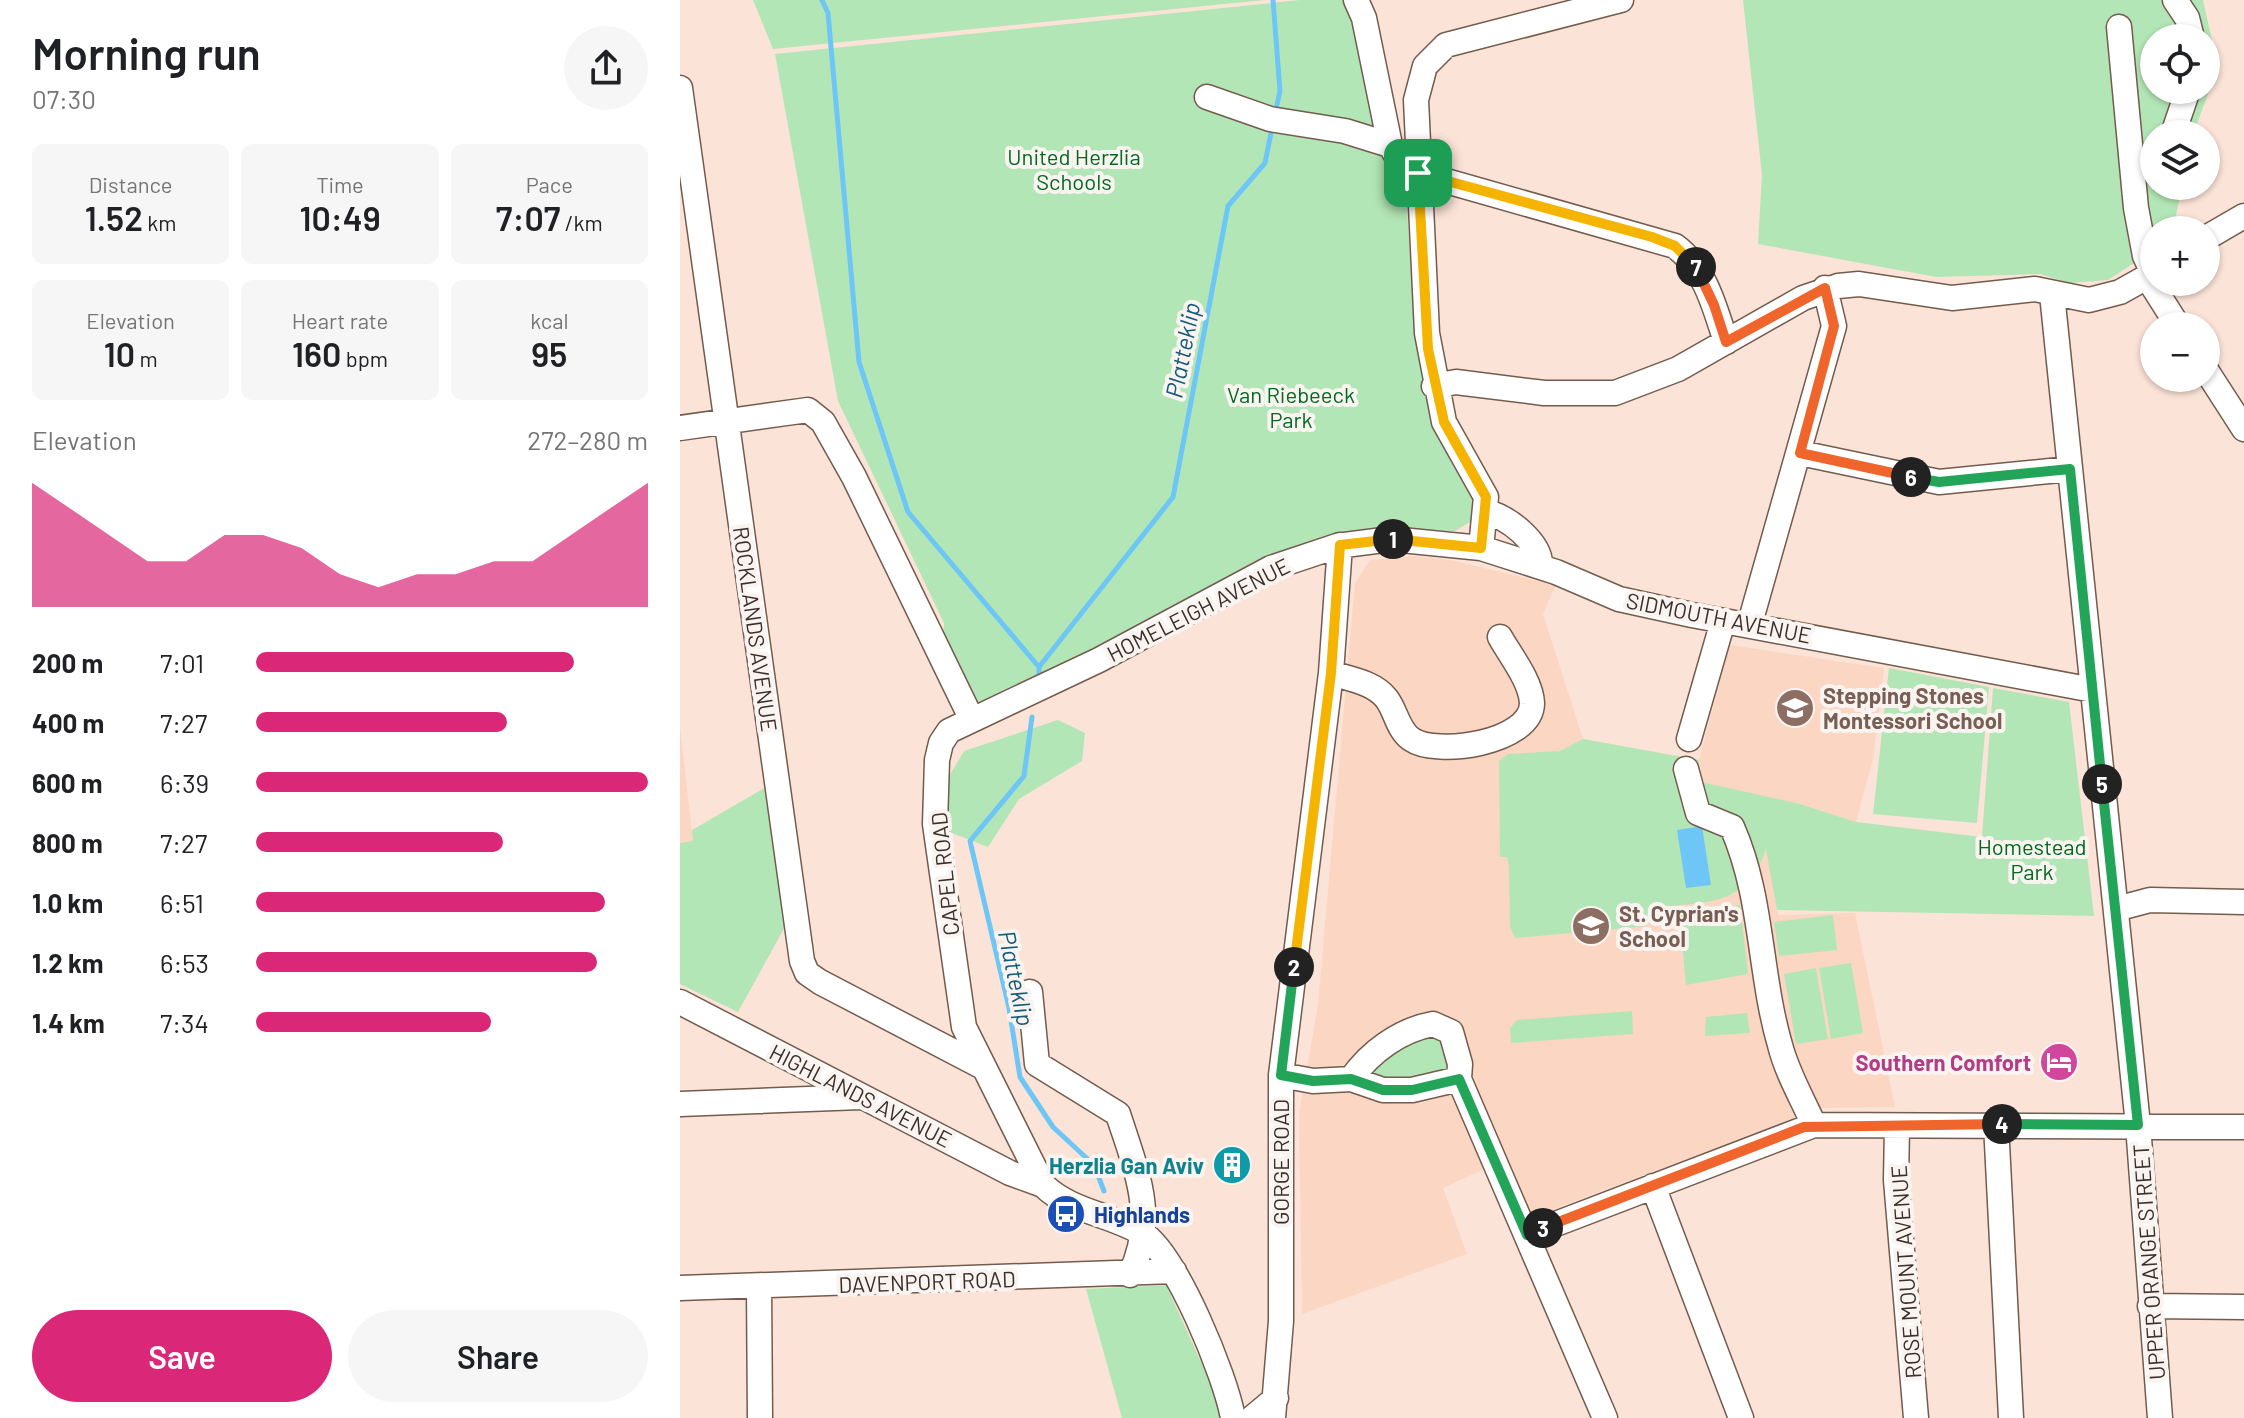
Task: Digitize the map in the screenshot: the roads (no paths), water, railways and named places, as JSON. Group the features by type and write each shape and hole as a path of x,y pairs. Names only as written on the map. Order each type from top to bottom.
{"street":[{"path":"1356,0 1364,18 1390,145 1401,163 1418,173 1675,246 1694,262 1714,305 1726,342"},
{"path":"1481,548 1486,497 1448,433 1434,386 1428,349 1418,173 1419,81 1429,61 1440,49 1456,41 1621,0"},
{"path":"2175,0 2188,24"},
{"path":"2119,27 2140,162"},
{"name":"ROCKLANDS AVENUE","path":"680,88 802,961 807,973 820,982 981,1066"},
{"path":"1207,97 1270,119 1345,131 1390,145"},
{"path":"2220,230 2244,216"},
{"path":"1434,386 1456,382 1544,393 1615,393 1678,369 1825,288 1859,284 1952,298 2035,289 2099,299 2140,279"},
{"path":"1750,623 1834,326 1825,288"},
{"name":"UPPER ORANGE STREET","path":"2052,294 2138,1125 2160,1418"},
{"path":"2220,392 2244,429"},
{"path":"680,428 808,410 823,422 854,477 972,720"},
{"path":"1800,453 1939,482 2070,469"},
{"path":"1485,512 1502,518 1531,542 1541,556 1540,566"},
{"name":"HOMELEIGH AVENUE","path":"972,720 1099,660 1271,568 1340,545 1391,539 1481,548"},
{"name":"GORGE ROAD","path":"1240,1417 1275,1408 1281,1321 1281,1075 1331,673 1340,545"},
{"name":"SIDMOUTH AVENUE","path":"1481,548 1540,566 1619,599 2093,690"},
{"path":"1689,739 1723,621"},
{"path":"1331,673 1369,685 1386,697 1403,731 1422,744 1453,746 1486,742 1514,730 1529,715 1532,703 1527,686 1500,637"},
{"name":"CAPEL ROAD","path":"972,720 949,731 941,743 935,824 964,1027 1043,1185"},
{"path":"1686,769 1698,813 1732,827 1742,851 1755,898 1780,1046 1814,1125"},
{"path":"2116,909 2150,900 2244,902"},
{"path":"1030,992 1037,1064 1118,1114 1146,1211 1140,1251 1130,1275"},
{"name":"HIGHLANDS AVENUE","path":"680,1002 1010,1173 1043,1185 1070,1204 1141,1232"},
{"path":"1351,1079 1370,1057 1398,1036 1433,1024 1451,1032 1456,1042 1459,1079 1602,1417"},
{"path":"780,1100 790,1083 790,1059"},
{"path":"1281,1075 1313,1081 1351,1079 1383,1090 1412,1090 1459,1079"},
{"path":"680,1104 863,1097"},
{"path":"1996,1124 2011,1418"},
{"path":"1527,1235 1814,1125 2244,1127"},
{"name":"ROSE MOUNT AVENUE","path":"1897,1126 1896,1180 1916,1418"},
{"path":"1653,1186 1741,1418"},
{"path":"1141,1232 1157,1244 1174,1271 1240,1417"},
{"name":"DAVENPORT ROAD","path":"680,1288 1130,1275 1174,1271"},
{"path":"759,1287 760,1418"},
{"path":"2150,1306 2244,1307"}],"water":[{"path":"1702,826 1711,885 1686,888 1677,830"}],"waterway":[{"path":"822,0 828,13 859,362 908,512 1039,667"},
{"name":"Platteklip","path":"1273,0 1280,91 1275,114"},
{"name":"Platteklip","path":"1039,676 1039,667 1173,497 1228,206 1265,163 1272,128"},
{"name":"Platteklip","path":"1032,717 1024,776 970,841 1009,1008 1020,1077 1053,1127 1094,1165 1104,1191"}],"place":[{"name":"Stepping Stones Montessori School","path":"1795,708"},
{"name":"St. Cyprian's School","path":"1591,926"},
{"name":"Southern Comfort","path":"2059,1062"},
{"name":"Herzlia Gan Aviv","path":"1232,1165"},
{"name":"Highlands","path":"1066,1214"}],"park label":[{"name":"United Herzlia Schools","path":"1074,168"},
{"name":"Van Riebeeck Park","path":"1291,406"},
{"name":"Homestead Park","path":"2032,858"}]}
